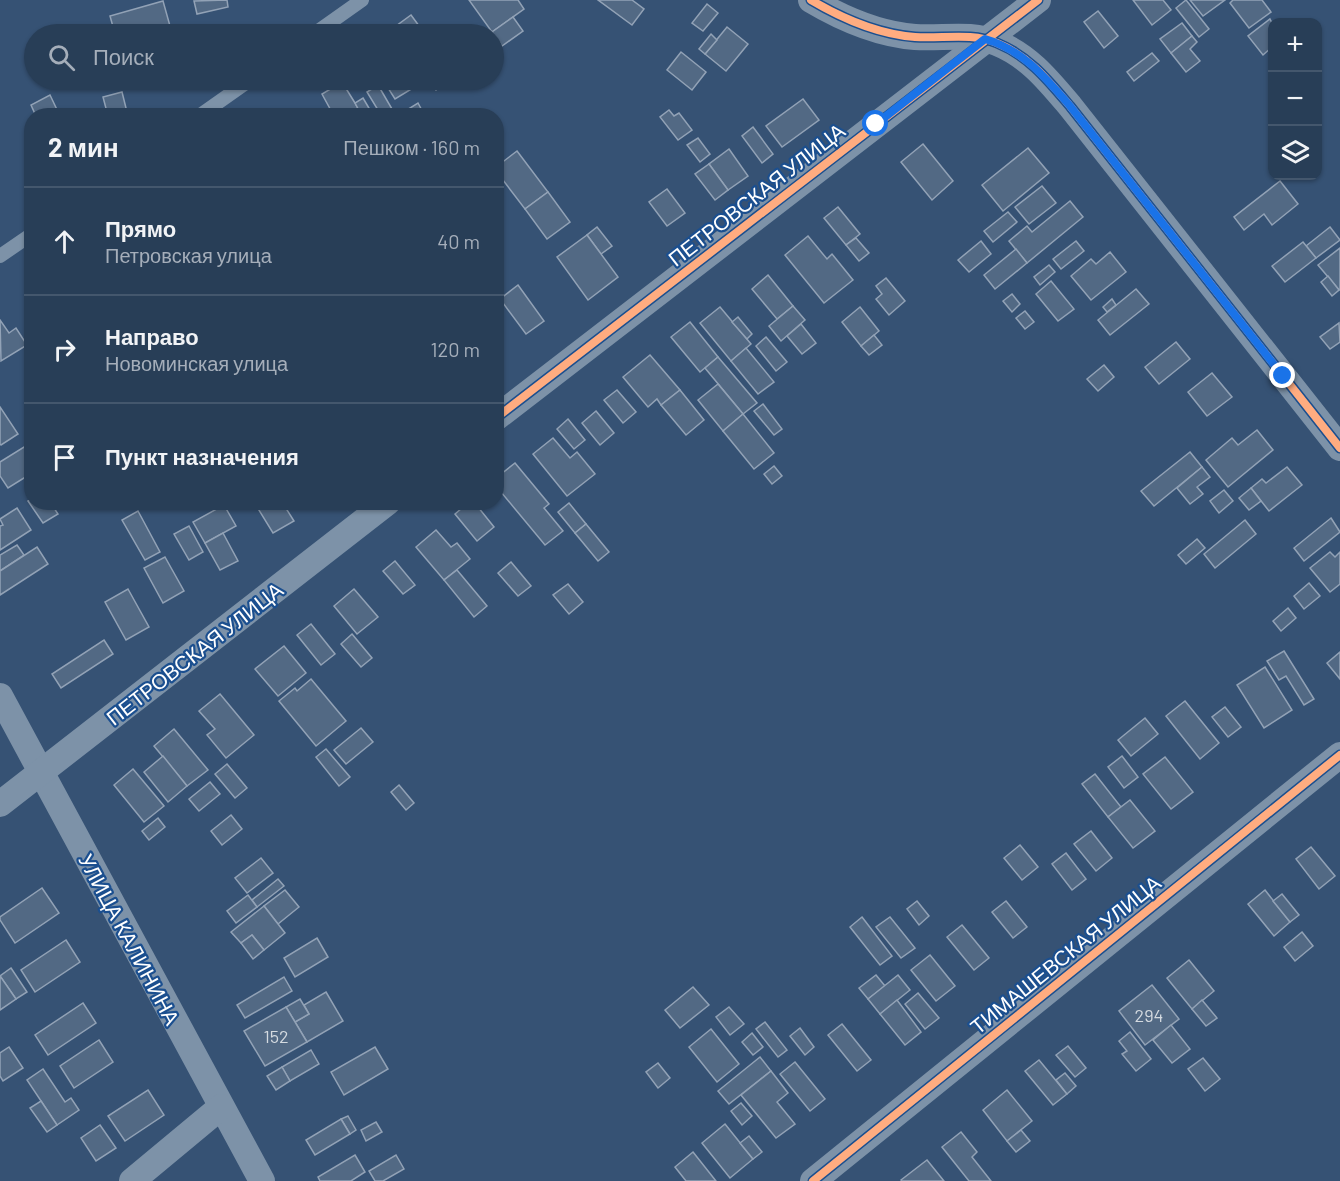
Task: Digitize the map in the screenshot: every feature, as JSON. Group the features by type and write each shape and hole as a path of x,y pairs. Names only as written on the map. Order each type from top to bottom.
{"street":[{"path":"811,0 859,25 896,35 932,38 968,36 985,39 997,42 1025,58 1040,71 1077,115 1340,448"},
{"name":"ПЕТРОВСКАЯ УЛИЦА","path":"504,412 1038,0"},
{"name":"ПЕТРОВСКАЯ УЛИЦА","path":"0,804 378,510"},
{"name":"УЛИЦА КАЛИНИНА","path":"0,696 262,1181"},
{"name":"ТИМАШЕВСКАЯ УЛИЦА","path":"813,1181 1340,755"},
{"path":"132,1181 221,1107"}],"lane":[{"path":"328,24 362,0"},
{"path":"210,108 236,90"},
{"path":"0,256 24,240"}],"building":[{"path":"227,0 228,7 197,14 194,1"},
{"path":"469,0 518,0 524,9 503,24 486,24"},
{"path":"598,0 632,0 644,9 632,25"},
{"path":"1133,0 1163,0 1171,10 1152,25"},
{"path":"1186,0 1209,29 1199,37 1176,8"},
{"path":"1190,0 1225,0 1203,16"},
{"path":"1233,0 1262,0 1271,12 1249,28 1230,3"},
{"path":"163,1 169,24 112,24 110,16"},
{"path":"707,4 718,13 703,31 692,23"},
{"path":"1098,11 1118,36 1104,48 1084,22"},
{"path":"411,15 418,24 399,24"},
{"path":"513,17 523,31 504,45 503,24"},
{"path":"1268,21 1268,51 1263,55 1248,36"},
{"path":"1182,23 1192,36 1171,53 1160,39"},
{"path":"727,27 748,44 726,71 705,54"},
{"path":"711,34 717,40 705,54 699,49"},
{"path":"1192,36 1197,42 1190,49 1200,61 1186,72 1171,53"},
{"path":"681,52 706,72 692,90 667,70"},
{"path":"1152,53 1159,61 1134,81 1127,72"},
{"path":"329,90 347,90 358,108 330,108 322,94"},
{"path":"381,90 391,108 377,108 367,92"},
{"path":"389,90 410,90 395,99"},
{"path":"122,92 126,108 106,108 103,97"},
{"path":"50,95 56,108 32,108 31,105"},
{"path":"363,98 369,108 358,108 355,103"},
{"path":"803,99 819,120 782,147 766,126"},
{"path":"418,103 421,108 410,108"},
{"path":"669,110 674,116 679,113 692,130 678,140 660,117"},
{"path":"753,127 773,154 762,163 742,136"},
{"path":"698,138 710,154 700,162 687,145"},
{"path":"923,144 953,181 932,200 901,162"},
{"path":"1028,148 1049,173 1003,211 982,185"},
{"path":"729,149 748,176 728,190 709,164"},
{"path":"517,151 548,192 525,209 504,181 504,161"},
{"path":"709,164 728,190 715,200 695,174"},
{"path":"1280,181 1298,204 1272,225 1264,214 1244,230 1234,217"},
{"path":"1042,186 1056,203 1029,224 1015,207"},
{"path":"667,189 685,213 667,226 649,202"},
{"path":"548,192 570,222 547,239 525,209"},
{"path":"1070,201 1083,217 1027,263 1009,241 1027,226 1032,232"},
{"path":"838,207 860,234 846,245 824,218"},
{"path":"1008,212 1017,222 993,242 984,231"},
{"path":"597,227 612,246 601,254 587,235"},
{"path":"1330,227 1340,240 1316,258 1306,246"},
{"path":"587,235 618,277 588,300 557,257"},
{"path":"808,236 827,259 832,254 853,280 824,303 785,255"},
{"path":"856,238 869,253 859,261 846,245"},
{"path":"981,241 991,254 969,272 958,260"},
{"path":"1076,241 1084,251 1061,269 1053,259"},
{"path":"1303,242 1316,258 1285,282 1272,266"},
{"path":"1340,248 1340,289 1339,290 1318,265"},
{"path":"1016,249 1027,263 995,289 984,275"},
{"path":"1110,252 1126,272 1091,300 1071,276 1091,259 1096,264"},
{"path":"1049,265 1055,272 1040,285 1034,277"},
{"path":"768,275 793,306 777,319 752,289"},
{"path":"1328,276 1339,290 1332,296 1321,282"},
{"path":"886,278 905,301 889,315 876,299 882,294 876,286"},
{"path":"1051,281 1074,309 1058,321 1036,294"},
{"path":"518,285 544,321 526,334 504,304 504,296"},
{"path":"1136,289 1149,304 1110,335 1098,320"},
{"path":"1012,294 1020,304 1012,312 1003,301"},
{"path":"1112,299 1116,305 1107,312 1103,307"},
{"path":"793,306 805,320 781,341 769,326"},
{"path":"720,307 751,344 731,361 700,323"},
{"path":"860,307 879,331 861,346 842,322"},
{"path":"1025,311 1034,322 1025,329 1016,318"},
{"path":"738,317 752,334 747,339 732,322"},
{"path":"0,320 9,333 16,328 24,340 24,347 1,361"},
{"path":"690,322 718,357 700,372 671,337"},
{"path":"1339,323 1340,342 1330,349 1320,337"},
{"path":"801,324 816,343 802,354 787,336"},
{"path":"874,335 882,345 869,355 861,346"},
{"path":"766,337 787,362 776,371 756,346"},
{"path":"1176,342 1190,359 1159,384 1145,367"},
{"path":"746,348 774,382 758,394 731,361"},
{"path":"650,355 680,390 661,405 657,399 648,407 623,377"},
{"path":"718,357 757,403 743,414 705,368"},
{"path":"1104,365 1114,377 1098,391 1087,379"},
{"path":"1212,373 1232,397 1207,416 1188,392"},
{"path":"718,384 743,414 723,431 698,400"},
{"path":"617,390 636,412 623,423 604,400"},
{"path":"680,390 704,420 686,435 661,405"},
{"path":"763,404 782,429 774,435 754,411"},
{"path":"0,407 18,434 1,445 0,444"},
{"path":"596,411 614,433 600,445 582,423"},
{"path":"743,414 774,453 754,469 723,431"},
{"path":"568,419 585,440 574,449 557,429"},
{"path":"1257,430 1273,450 1228,487 1206,460 1232,438 1238,445"},
{"path":"553,438 570,458 577,452 595,474 567,496 533,454"},
{"path":"24,447 24,478 8,488 0,476 0,462"},
{"path":"1190,452 1202,467 1154,506 1141,491"},
{"path":"515,463 549,504 544,508 563,531 545,545 504,496 504,472"},
{"path":"774,466 782,476 772,484 764,474"},
{"path":"1202,467 1210,477 1197,487 1203,494 1190,504 1177,488"},
{"path":"1287,467 1302,485 1269,511 1251,488 1262,479 1266,483"},
{"path":"1251,488 1261,501 1249,510 1239,498"},
{"path":"1224,490 1233,501 1219,513 1210,501"},
{"path":"569,503 586,524 575,533 558,512"},
{"path":"17,508 31,530 0,550 0,526 3,525 0,519"},
{"path":"34,510 55,510 58,514 43,523"},
{"path":"215,510 227,510 236,526 205,543 193,522"},
{"path":"259,510 287,510 294,521 273,533"},
{"path":"460,510 480,510 494,527 477,541 455,514"},
{"path":"138,511 160,552 145,560 122,520"},
{"path":"1331,518 1340,532 1304,561 1294,548"},
{"path":"1245,520 1256,534 1215,568 1204,554"},
{"path":"586,524 609,552 598,561 575,533"},
{"path":"189,526 203,552 189,560 174,534"},
{"path":"436,530 451,547 457,543 470,559 444,580 416,547"},
{"path":"223,533 238,561 220,570 205,543"},
{"path":"1197,539 1205,548 1186,564 1178,555"},
{"path":"17,545 24,555 0,571 0,555"},
{"path":"37,547 48,564 0,595 0,571"},
{"path":"1330,552 1335,557 1340,552 1340,584 1330,592 1310,568"},
{"path":"165,557 184,591 163,603 144,568"},
{"path":"395,561 415,585 403,594 383,571"},
{"path":"511,562 531,586 518,596 498,573"},
{"path":"457,570 487,606 474,617 444,580"},
{"path":"1309,583 1320,596 1304,609 1294,596"},
{"path":"568,584 583,602 569,614 553,595"},
{"path":"128,589 149,627 126,640 105,602"},
{"path":"354,589 378,617 357,634 334,606"},
{"path":"1288,608 1296,618 1281,631 1273,621"},
{"path":"311,624 335,654 321,665 297,635"},
{"path":"352,634 372,658 361,667 341,644"},
{"path":"104,640 113,654 61,688 52,674"},
{"path":"284,646 306,673 278,696 255,669"},
{"path":"1284,651 1314,699 1304,705 1286,676 1279,680 1267,661"},
{"path":"1340,652 1340,679 1327,663"},
{"path":"1265,667 1292,710 1264,728 1237,685"},
{"path":"311,679 346,721 316,746 279,701 295,688 297,691"},
{"path":"220,694 254,735 226,758 207,735 215,729 199,711"},
{"path":"1185,701 1219,743 1200,759 1166,716"},
{"path":"1225,707 1241,727 1228,737 1212,717"},
{"path":"1145,718 1158,734 1131,756 1118,740"},
{"path":"361,728 373,742 346,764 334,750"},
{"path":"174,729 208,770 187,786 154,746"},
{"path":"326,749 350,777 339,786 316,757"},
{"path":"163,756 187,786 168,802 144,772"},
{"path":"1122,756 1138,777 1124,788 1108,767"},
{"path":"1165,757 1193,792 1171,809 1143,774"},
{"path":"227,764 247,788 235,798 215,774"},
{"path":"133,769 164,806 144,822 114,785"},
{"path":"1095,774 1121,807 1108,817 1082,784"},
{"path":"210,782 220,794 199,811 189,799"},
{"path":"399,785 414,803 406,810 391,792"},
{"path":"1130,800 1155,831 1133,848 1108,817"},
{"path":"231,815 242,829 222,845 211,831"},
{"path":"158,818 165,827 149,840 142,831"},
{"path":"1091,831 1112,858 1096,871 1074,844"},
{"path":"1020,845 1038,867 1022,880 1004,858"},
{"path":"1311,847 1335,876 1319,889 1296,859"},
{"path":"1066,853 1086,879 1072,890 1052,864"},
{"path":"261,858 273,873 247,893 235,878"},
{"path":"278,879 284,886 257,907 252,900"},
{"path":"42,888 59,913 15,943 0,917"},
{"path":"285,890 299,907 278,924 264,906"},
{"path":"1265,890 1290,922 1274,936 1248,904"},
{"path":"1282,894 1299,915 1290,922 1273,901"},
{"path":"248,895 257,907 236,923 227,911"},
{"path":"917,901 929,916 919,925 907,909"},
{"path":"1006,901 1027,927 1013,938 992,912"},
{"path":"264,906 285,933 264,950 252,935 241,943 231,932"},
{"path":"862,917 892,956 880,965 850,927"},
{"path":"890,917 915,948 901,958 876,927"},
{"path":"962,925 989,958 974,970 947,937"},
{"path":"1302,932 1313,946 1295,961 1284,947"},
{"path":"252,935 264,950 253,959 241,943"},
{"path":"317,938 328,957 295,977 284,958"},
{"path":"66,940 80,962 35,992 21,970"},
{"path":"930,955 955,986 936,1001 911,970"},
{"path":"1189,960 1214,991 1192,1009 1167,978"},
{"path":"11,968 27,992 16,999 0,976"},
{"path":"876,975 885,986 868,999 859,988"},
{"path":"898,975 910,990 880,1014 868,999"},
{"path":"0,976 16,999 0,1010"},
{"path":"284,977 292,991 245,1018 237,1005"},
{"path":"1152,985 1179,1019 1145,1045 1119,1011"},
{"path":"693,987 709,1005 680,1028 665,1010"},
{"path":"326,992 343,1021 307,1042 295,1022 309,1014 304,1005"},
{"path":"918,993 939,1018 925,1029 905,1004"},
{"path":"300,999 309,1014 295,1022 286,1007"},
{"path":"897,1000 921,1032 905,1045 880,1014"},
{"path":"1202,1000 1217,1018 1206,1026 1192,1009"},
{"path":"83,1003 96,1023 48,1055 35,1035"},
{"path":"286,1007 307,1042 265,1066 244,1031"},
{"path":"729,1007 744,1024 730,1035 716,1017"},
{"path":"765,1022 787,1050 778,1057 756,1029"},
{"path":"842,1024 871,1060 857,1071 828,1035"},
{"path":"1171,1025 1190,1049 1172,1063 1153,1040"},
{"path":"800,1028 814,1047 805,1055 790,1036"},
{"path":"711,1029 739,1064 717,1082 689,1047"},
{"path":"1130,1032 1151,1059 1136,1071 1122,1054 1127,1051 1119,1041"},
{"path":"752,1033 763,1047 753,1055 742,1042"},
{"path":"99,1040 113,1062 74,1088 60,1066"},
{"path":"1068,1046 1086,1068 1075,1077 1056,1055"},
{"path":"9,1047 23,1068 3,1081 0,1076 0,1053"},
{"path":"375,1047 388,1069 344,1095 331,1072"},
{"path":"311,1050 319,1064 290,1081 282,1067"},
{"path":"760,1057 771,1071 729,1104 718,1091"},
{"path":"1203,1058 1220,1079 1205,1091 1188,1069"},
{"path":"1039,1060 1067,1094 1053,1105 1025,1071"},
{"path":"795,1062 825,1099 810,1111 780,1074"},
{"path":"658,1063 670,1078 658,1088 646,1072"},
{"path":"282,1067 290,1081 276,1090 267,1076"},
{"path":"43,1069 65,1102 71,1098 79,1110 57,1125 27,1080"},
{"path":"771,1071 788,1093 777,1102 795,1124 776,1138 741,1095"},
{"path":"1065,1073 1076,1086 1067,1094 1056,1080"},
{"path":"148,1090 164,1115 125,1141 108,1116"},
{"path":"1007,1090 1032,1121 1007,1141 983,1110"},
{"path":"41,1101 57,1125 47,1132 30,1108"},
{"path":"741,1103 752,1116 742,1125 731,1111"},
{"path":"348,1116 356,1130 350,1134 341,1119"},
{"path":"341,1119 350,1134 315,1155 306,1140"},
{"path":"376,1122 382,1132 366,1141 361,1130"},
{"path":"725,1124 753,1159 730,1178 702,1143"},
{"path":"100,1125 116,1148 96,1161 81,1138"},
{"path":"1021,1130 1030,1141 1016,1152 1007,1141"},
{"path":"961,1132 977,1152 972,1157 991,1181 969,1181 942,1147"},
{"path":"749,1136 762,1152 753,1159 740,1143"},
{"path":"693,1152 716,1181 686,1181 675,1167"},
{"path":"355,1155 365,1172 351,1181 320,1181 318,1177"},
{"path":"396,1155 404,1169 383,1181 375,1181 369,1171"},
{"path":"927,1160 944,1181 901,1180"}],"cycle path":[{"path":"811,0 848,19 887,33 915,37 967,37 987,40 1008,48 1028,62 1046,78 1070,106 1340,448"},
{"path":"504,412 1038,0"},
{"path":"813,1181 1340,755"}],"route":[{"path":"876,124 985,39 997,42 1025,58 1040,71 1070,106 1283,376"}]}
